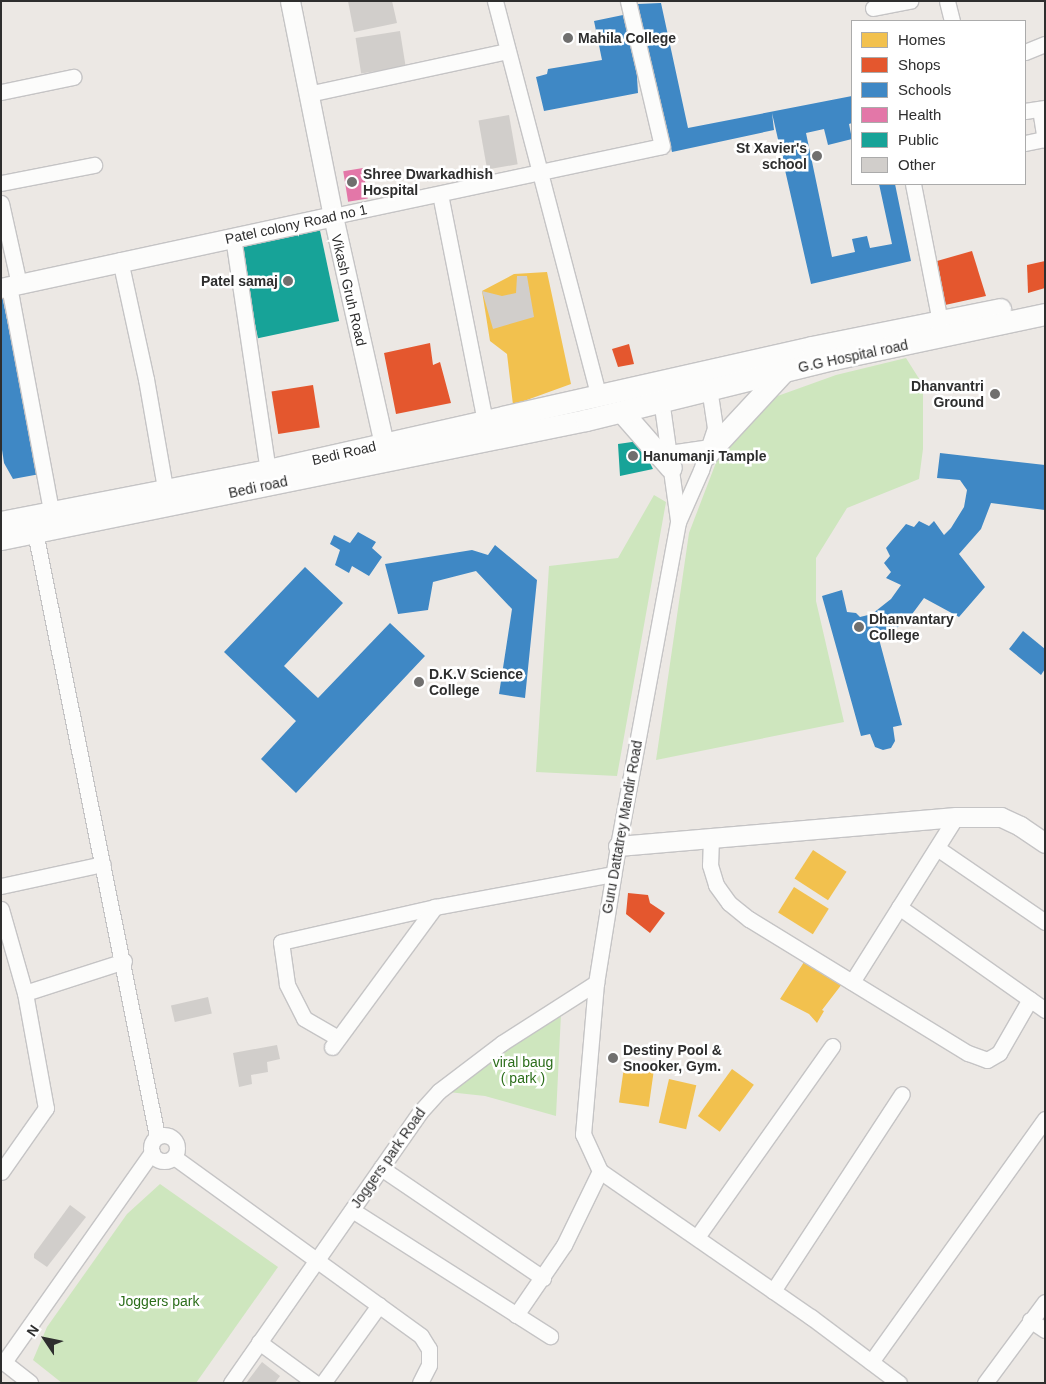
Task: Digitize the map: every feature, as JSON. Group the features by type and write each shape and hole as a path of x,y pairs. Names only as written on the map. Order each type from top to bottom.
{"main road":[{"name":"G.G Hospital road","path":"686,378 709,382 812,347 1045,300"},
{"name":"G.G Hospital road","path":"660,393 709,382 784,371 1045,314"},
{"path":"708,451 784,371"},
{"name":"Bedi Road","path":"1,522 39,520 165,488 386,452 485,421 599,398 660,393 686,378"},
{"name":"Bedi road","path":"1,539 39,520 386,452 622,412 660,393"},
{"path":"622,412 670,460"}],"street":[{"name":"Vikash Gruh Road","path":"290,1 333,216 386,452"},
{"path":"495,1 538,173 599,398"},
{"name":"Patel colony Road no 1","path":"10,286 120,260 590,163 662,146 628,1"},
{"path":"873,10 910,1"},
{"path":"947,1 952,20"},
{"path":"1026,52 1045,44"},
{"path":"308,94 507,51"},
{"path":"1,92 74,77"},
{"path":"1026,111 1042,108 1045,140 1026,143"},
{"path":"1,183 94,165"},
{"path":"912,185 940,321"},
{"path":"440,194 485,421"},
{"path":"1,203 39,520 103,864 124,961 157,1136"},
{"path":"233,237 268,470"},
{"path":"120,260 146,378 165,488"},
{"name":"Guru Dattatrey Mandir Road","path":"600,1171 583,1134 596,983 613,874 678,522 708,451 715,428 709,382"},
{"name":"Guru Dattatrey Mandir Road","path":"660,393 678,522"},
{"path":"670,460 708,451"},
{"path":"618,846 956,817 1001,817 1020,826 1045,843"},
{"path":"852,982 956,817"},
{"path":"711,838 710,865 716,885 729,903 756,924 968,1053 987,1060 999,1053 1030,999"},
{"path":"937,848 1045,922"},
{"path":"1,886 103,864"},
{"path":"435,907 335,1042 304,1018 287,984 281,942 435,907 613,874"},
{"path":"899,907 1045,1010"},
{"path":"1,909 5,938 25,993 46,1108 1,1172"},
{"path":"25,993 124,961"},
{"name":"Joggers park Road","path":"231,1383 315,1258 352,1210 420,1112 439,1091 502,1043 596,983"},
{"path":"698,1237 832,1046"},
{"path":"773,1291 902,1094"},
{"path":"871,1362 1045,1118"},
{"path":"30,1383 3,1361 152,1152 152,1143 157,1136 166,1134 173,1138 178,1149 174,1157 162,1161 152,1152"},
{"path":"174,1157 421,1336 429,1349 429,1365 420,1383"},
{"path":"381,1168 543,1278"},
{"path":"516,1315 543,1278 581,1215 600,1171 698,1237 899,1383"},
{"path":"352,1210 550,1336"},
{"path":"985,1383 1045,1302"},
{"path":"323,1383 379,1305"},
{"path":"1030,1320 1045,1330"},
{"path":"259,1342 315,1383"}],"green space":[{"path":"906,358 923,385 923,449 919,479 847,508 816,558 816,601 844,722 656,760 689,533 717,460 772,398 836,375"},
{"path":"654,495 666,502 617,776 536,772 549,566 618,558"},
{"name":"viral baug ( park )","path":"561,1014 556,1116 485,1096 439,1091"},
{"name":"Joggers park","path":"160,1184 278,1267 196,1383 62,1383 33,1360 47,1327 127,1214"}],"building: Homes":[{"path":"547,272 571,384 513,405 507,354 490,341 482,291 514,274"},
{"path":"813,850 847,872 828,900 794,879"},
{"path":"794,887 829,909 813,934 778,912"},
{"path":"806,959 842,984 822,1010 824,1011 817,1023 809,1014 780,999"},
{"path":"625,1060 655,1064 649,1107 619,1103"},
{"path":"732,1069 754,1085 720,1132 698,1116"},
{"path":"669,1079 696,1085 686,1129 659,1123"}],"building: Shops":[{"path":"972,251 986,296 945,305 937,261"},
{"path":"1045,261 1045,288 1028,293 1027,265"},
{"path":"430,343 433,365 440,362 451,403 396,414 384,353"},
{"path":"629,344 634,364 618,367 612,349"},
{"path":"313,385 320,427 278,434 272,392"},
{"path":"628,893 648,895 650,903 665,913 650,933 626,914"}],"building: Schools":[{"path":"661,3 688,128 851,96 851,123 849,124 851,139 828,145 824,129 806,133 832,257 855,252 852,239 867,236 870,248 892,244 879,185 895,185 911,261 811,284 772,113 774,130 672,152 637,4"},
{"path":"623,15 636,61 638,93 544,111 536,77 547,74 548,69 602,60 594,21"},
{"path":"2,296 40,474 13,479 4,463 1,443"},
{"path":"940,453 1045,465 1045,510 991,503 981,529 959,554 985,587 959,617 924,598 907,621 879,639 902,725 893,727 895,741 891,748 883,750 875,747 870,734 861,736 822,596 842,590 847,612 856,613 860,617 872,614 891,599 901,585 886,578 891,572 884,563 890,556 886,548 906,524 914,527 919,521 929,526 934,521 944,535 951,528 964,507 967,490 960,480 937,478"},
{"path":"358,532 376,542 372,548 382,557 369,576 352,566 349,573 335,565 340,550 330,544 334,535 350,543"},
{"path":"495,545 537,580 525,698 499,694 512,609 476,571 433,582 428,610 398,614 385,564 472,550 488,555"},
{"path":"305,567 343,603 284,666 318,698 390,623 425,656 296,793 261,759 296,721 224,652"},
{"path":"1023,631 1045,649 1045,669 1041,675 1009,649"}],"building: Health":[{"path":"363,168 368,199 348,202 343,171"}],"building: Public":[{"name":"Patel samaj","path":"319,226 339,321 258,338 238,243"},
{"name":"Hanumanji Tample","path":"639,441 653,469 620,476 618,444"}],"building: Other":[{"path":"348,1 392,1 397,23 354,32"},
{"path":"400,31 406,67 361,74 356,38"},
{"path":"509,115 518,164 487,170 478,120"},
{"path":"517,276 527,276 534,317 493,329 482,291 502,296 516,293"},
{"path":"208,997 212,1014 175,1022 171,1006"},
{"path":"277,1045 280,1059 267,1062 268,1072 251,1075 252,1084 239,1087 233,1053"},
{"path":"70,1205 86,1217 47,1267 34,1258 34,1254"},
{"path":"262,1362 280,1376 275,1383 246,1383"}],"place":[{"name":"Mahila College","path":"568,38"},
{"name":"St Xavier's school","path":"817,156"},
{"name":"Shree Dwarkadhish Hospital","path":"352,182"},
{"name":"Patel samaj","path":"288,281"},
{"name":"Dhanvantri Ground","path":"995,394"},
{"name":"Hanumanji Tample","path":"633,456"},
{"name":"Dhanvantary College","path":"859,627"},
{"name":"D.K.V Science College","path":"419,682"},
{"name":"Destiny Pool & Snooker, Gym.","path":"613,1058"}]}
